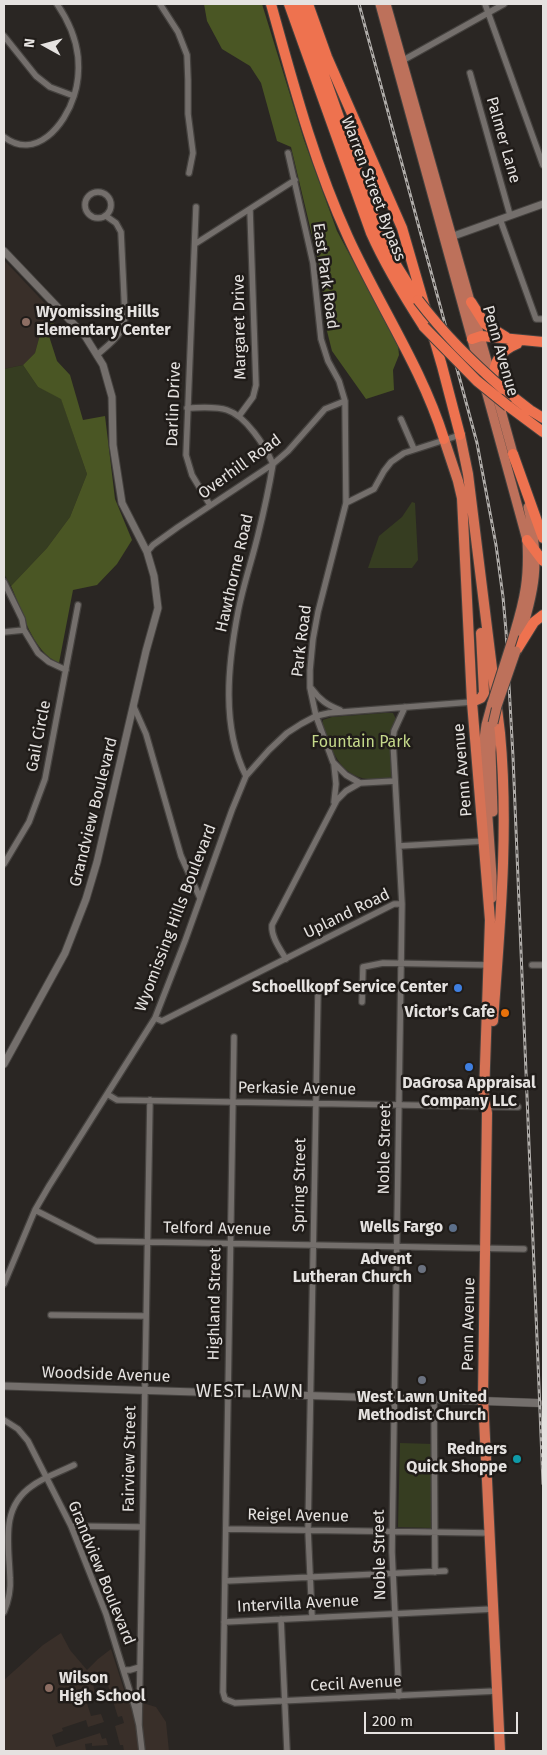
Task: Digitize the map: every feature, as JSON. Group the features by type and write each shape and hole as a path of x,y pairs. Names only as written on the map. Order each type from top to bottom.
{"highway":[{"path":"271,4 293,84 318,162 337,213 428,397 444,439"},
{"name":"Warren Street Bypass","path":"289,4 371,233 396,285 424,327 477,381 508,406"},
{"name":"Warren Street Bypass","path":"299,4 379,231 397,266 418,300 448,337 468,358 504,390"},
{"path":"308,4 327,57 402,228 460,435"},
{"path":"471,302 486,324 513,342 543,342"},
{"path":"478,339 543,347"},
{"path":"493,380 494,365 499,355 509,348 513,342"},
{"path":"504,390 543,411"},
{"path":"504,390 543,418"},
{"path":"508,406 543,428"},
{"path":"508,406 543,432"},
{"name":"Penn Avenue","path":"460,435 468,474 503,772 503,882 495,921 490,1095 487,1106 483,1402 500,1751"},
{"name":"Penn Avenue","path":"444,439 462,498 472,702 484,841 495,921"},
{"path":"513,454 543,538"},
{"path":"527,540 543,561"},
{"path":"472,702 481,698 485,686 480,569"},
{"path":"516,651 531,626 543,615"}],"main road":[{"name":"Penn Avenue","path":"380,4 399,62"},
{"name":"Penn Avenue","path":"386,4 399,62 447,238 478,339 493,380 532,523 536,551 534,587 493,724 491,768 495,921"},
{"name":"Penn Avenue","path":"447,238 471,302 478,339 527,540 527,582 514,634 486,725 483,746 495,921"},
{"name":"Woodside Avenue","path":"483,1402 538,1403"}],"street":[{"path":"4,137 10,141 22,144 33,144 42,141 61,122 74,96 78,73 76,44 71,29 57,4"},
{"path":"160,4 181,36 187,55 188,114 193,153 190,173"},
{"path":"485,4 543,165"},
{"path":"399,62 504,4"},
{"path":"4,36 36,76 50,87 74,96"},
{"name":"Palmer Lane","path":"470,73 510,215"},
{"name":"East Park Road","path":"288,153 313,263 321,339 328,361 339,381 345,401"},
{"path":"195,244 294,180"},
{"path":"97,355 120,335 125,321 121,232 116,223 106,216 96,218 88,215 84,202 88,195 98,192 109,198 111,208 106,216"},
{"path":"447,238 543,204"},
{"name":"Darlin Drive","path":"196,208 186,448 188,466 210,505"},
{"name":"Margaret Drive","path":"239,416 252,397 256,385 250,210"},
{"path":"500,219 540,319"},
{"name":"Grandview Boulevard","path":"4,251 85,336 108,377 112,397 113,445 122,503 147,552 154,576 158,608 146,651 97,862 77,924 50,982 4,1064"},
{"name":"Overhill Road","path":"147,552 160,539 272,464 288,451 325,410 345,401"},
{"name":"Park Road","path":"345,401 346,502 318,612 311,662 310,688 316,716 333,762 346,776 360,783"},
{"path":"187,408 227,410 239,416 250,427 272,464"},
{"path":"401,419 414,449"},
{"path":"346,502 374,489 391,462 404,453 460,435"},
{"name":"Hawthorne Road","path":"246,776 235,750 231,725 231,657 238,610 259,534 272,464"},
{"path":"4,582 22,618 24,630 38,653 44,659 66,670"},
{"name":"Gail Circle","path":"4,864 29,822 42,787 78,605"},
{"path":"4,632 24,630"},
{"path":"310,688 318,698 342,711"},
{"name":"Wyomissing Hills Boulevard","path":"4,1284 48,1186 155,1018 246,776 287,733 316,716 342,711 472,702"},
{"path":"134,707 146,734 181,856 200,898"},
{"name":"Upland Road","path":"155,1018 162,1021 394,904 402,904 393,741 394,731 405,707"},
{"path":"333,762 336,784 334,806"},
{"path":"286,959 271,930 272,924 337,800 346,791 360,783 395,781"},
{"path":"400,846 484,841"},
{"name":"Noble Street","path":"399,1696 392,1532 402,904"},
{"path":"362,1002 363,967 382,962 493,965"},
{"path":"532,965 543,965"},
{"name":"Spring Street","path":"312,1617 308,1530 318,992"},
{"name":"Highland Street","path":"223,1692 234,1037"},
{"name":"Perkasie Avenue","path":"106,1094 117,1100 518,1107"},
{"name":"Fairview Street","path":"139,1725 150,1100"},
{"name":"Telford Avenue","path":"36,1210 96,1241 524,1249"},
{"path":"51,1315 146,1316"},
{"name":"Woodside Avenue","path":"4,1386 483,1402"},
{"path":"434,1400 435,1572"},
{"name":"Grandview Boulevard","path":"4,1420 18,1429 28,1442 71,1526 106,1614 124,1670 139,1725 142,1751"},
{"path":"4,1612 8,1600 6,1535 9,1516 14,1505 24,1491 74,1465"},
{"path":"71,1526 142,1527"},
{"name":"Reigel Avenue","path":"226,1529 490,1533"},
{"path":"225,1581 445,1571"},
{"name":"Intervilla Avenue","path":"224,1622 494,1608"},
{"path":"281,1619 287,1751"},
{"path":"124,1670 140,1667"},
{"name":"Cecil Avenue","path":"223,1692 225,1699 235,1703 497,1691"}],"shaded area":[{"name":"Wyomissing Hills Elementary Center","path":"4,260 54,313 41,331 35,353 23,365 4,369"},
{"name":"Wilson High School","path":"61,1633 70,1650 87,1670 111,1649 127,1699 143,1701 156,1707 166,1722 169,1751 124,1751 123,1745 120,1745 115,1726 124,1723 122,1716 118,1717 106,1679 93,1683 95,1694 85,1697 91,1716 101,1714 104,1722 88,1727 86,1720 62,1728 63,1731 52,1735 56,1747 100,1733 102,1739 106,1738 108,1745 92,1746 92,1743 85,1744 86,1751 4,1751 4,1680 43,1645"}],"green space":[{"path":"204,4 262,4 304,140 337,231 398,345 399,355 393,370 394,390 366,399 332,351 325,323 320,269 291,147 277,141 261,83 250,66 222,49 207,21"},
{"path":"54,313 58,313 49,336 57,361 70,375 83,420 105,416 115,499 132,540 117,564 97,585 73,590 59,663 50,658 35,640 11,586 47,548 70,517 87,474 61,399 38,387 23,365 35,353 41,331"},
{"path":"23,365 38,387 61,398 87,474 70,517 47,548 11,586 4,574 4,369"},
{"path":"412,502 415,503 418,560 412,568 368,568 379,536 402,517"},
{"name":"Fountain Park","path":"393,713 396,719 392,777 368,779 350,773 343,767 333,751 322,725 323,720 332,717"},
{"path":"400,1443 433,1444 431,1528 398,1527"}],"railway":[{"path":"359,4 477,443 496,545 503,597 513,757 543,1484"}],"place":[{"name":"Wyomissing Hills Elementary Center","path":"26,322"},
{"name":"Schoellkopf Service Center","path":"458,988"},
{"name":"Victor's Cafe","path":"505,1013"},
{"name":"DaGrosa Appraisal Company LLC","path":"469,1067"},
{"name":"Wells Fargo","path":"453,1228"},
{"name":"Advent Lutheran Church","path":"422,1269"},
{"name":"West Lawn United Methodist Church","path":"422,1380"},
{"name":"Redners Quick Shoppe","path":"517,1459"},
{"name":"Wilson High School","path":"49,1688"}],"district":[{"name":"WEST LAWN","path":"250,1392"}]}
